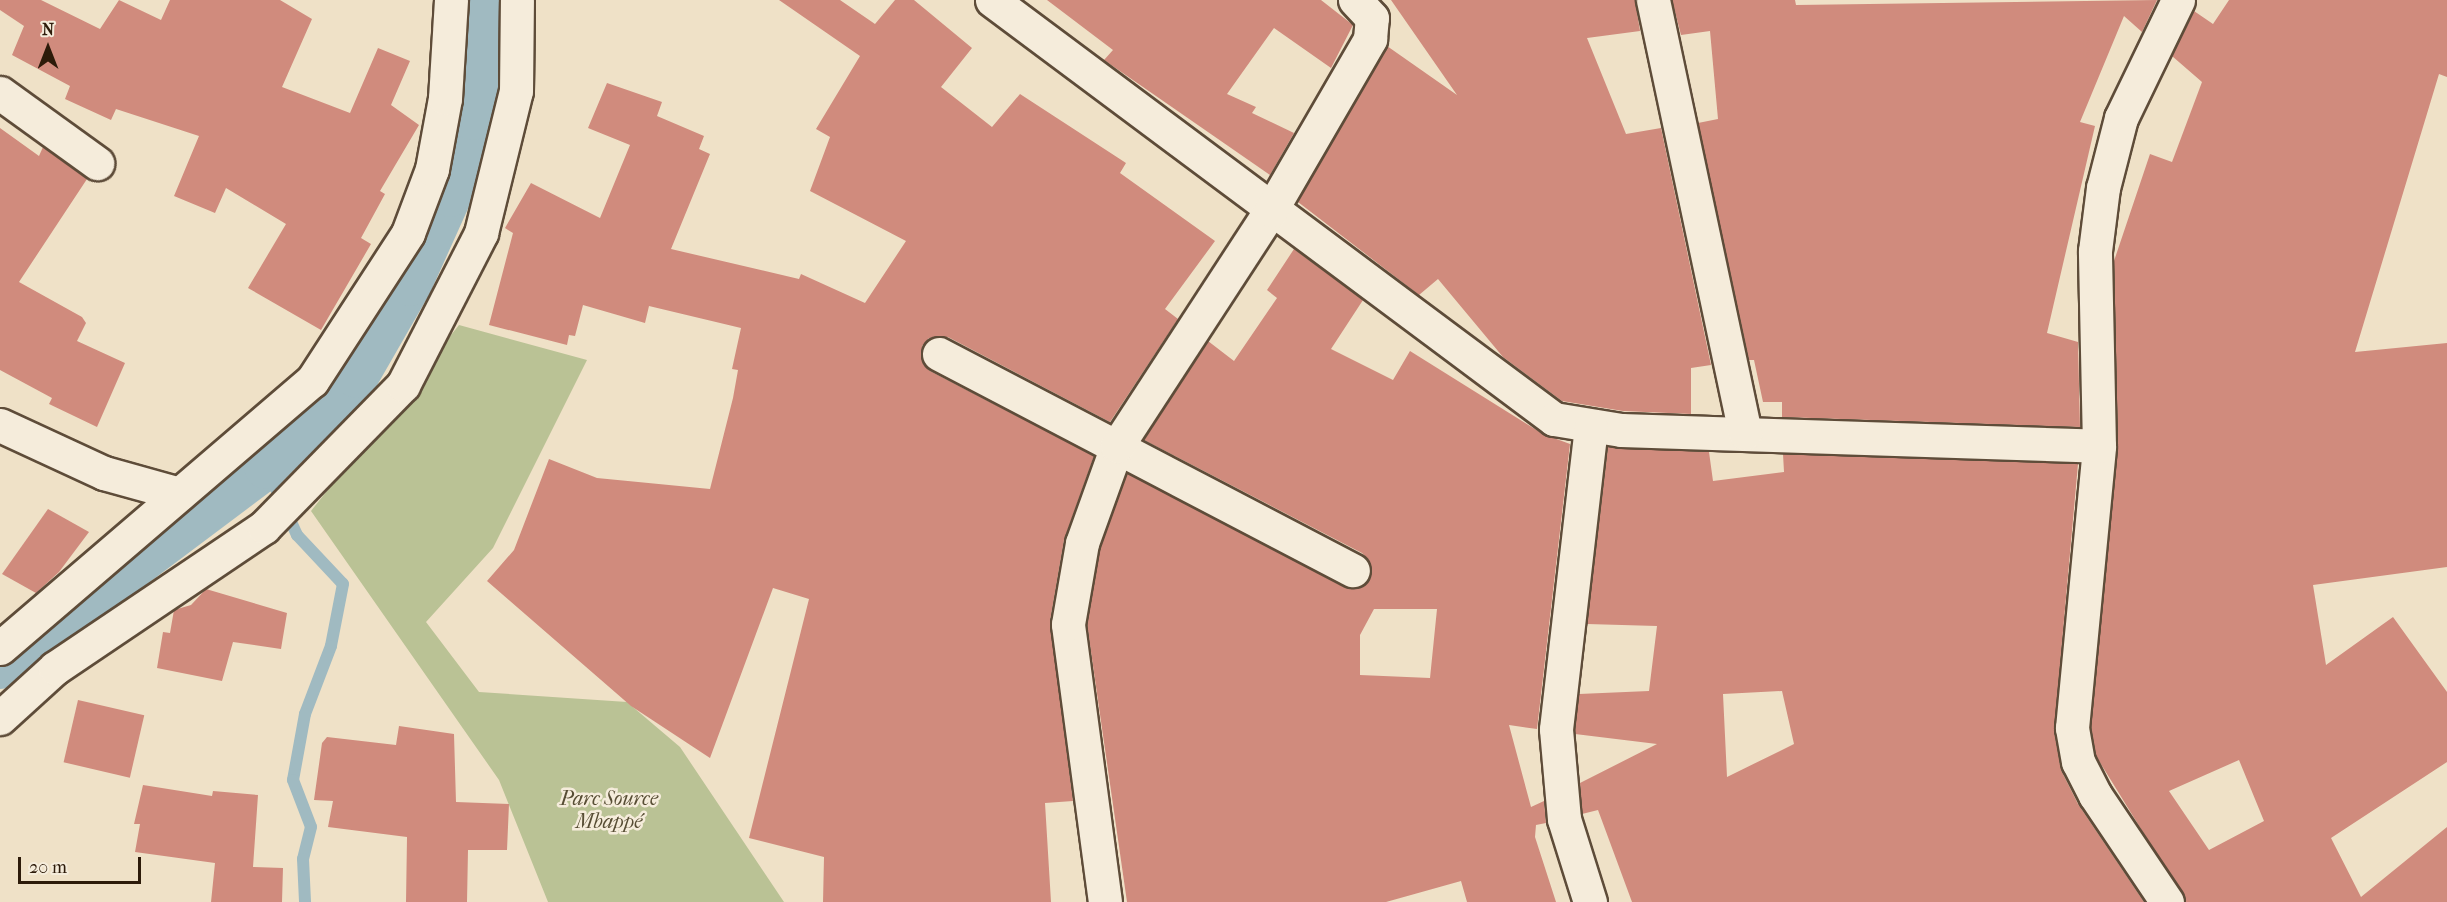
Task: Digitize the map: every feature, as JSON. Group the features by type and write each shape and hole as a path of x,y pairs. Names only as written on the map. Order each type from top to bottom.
{"street":[{"path":"0,648 312,381 408,233 432,168 445,98 452,0"},
{"path":"0,718 55,668 264,527 403,385 481,233 516,91 518,0"},
{"path":"992,0 1554,419 1591,427 2099,446"},
{"path":"1106,902 1068,606 1082,543 1117,446 1271,210 1370,39 1372,18 1355,0"},
{"path":"1653,0 1745,433"},
{"path":"2167,902 2095,795 2078,762 2072,728 2099,446 2095,251 2103,188 2121,118 2178,0"},
{"path":"0,93 97,163"},
{"path":"939,354 1353,570"},
{"path":"0,425 104,473 179,494"},
{"path":"1590,902 1564,819 1556,729 1591,427"}],"green space":[{"name":"Parc Source Mbappé","path":"459,325 587,360 493,548 426,622 479,692 627,702 680,747 784,902 548,902 499,780 311,511"}],"building":[{"path":"0,0 41,0 100,29 119,0 161,20 170,0 280,0 312,19 282,87 350,113 378,48 410,61 391,105 419,125 380,191 385,194 361,238 371,244 321,330 248,288 286,224 226,188 215,213 174,196 199,136 116,109 111,120 65,99 70,86 12,55 24,26 0,10"},
{"path":"779,0 840,0 875,24 895,0 914,0 972,48 941,87 992,127 1020,94 1126,163 1120,173 1215,241 1165,309 1178,319 1110,422 948,337 929,338 922,346 923,364 930,371 1094,456 1064,540 1050,621 1073,801 1045,803 1051,902 823,902 824,857 749,838 809,599 773,588 710,758 631,706 487,581 514,550 549,459 597,478 710,489 733,398 738,370 732,369 741,328 649,306 645,323 583,305 575,336 569,335 567,345 489,325 513,233 505,228 531,183 600,218 630,145 588,128 607,83 662,102 657,116 704,136 699,149 710,154 671,249 799,279 801,274 865,303 906,241 810,191 830,137 816,129 860,56"},
{"path":"1047,0 1321,0 1353,25 1331,68 1274,28 1227,94 1256,107 1252,113 1294,133 1270,175 1104,60 1113,50"},
{"path":"1391,0 1635,0 1640,31 1587,38 1626,134 1661,128 1711,365 1691,368 1691,414 1623,411 1562,401 1503,357 1438,279 1419,295 1298,202 1387,46 1457,95"},
{"path":"1672,0 1795,0 1796,5 2157,0 2142,32 2124,16 2080,122 2095,126 2047,333 2078,342 2080,427 1782,417 1782,402 1763,402 1754,360 1749,360 1698,123 1718,119 1710,31 1681,35"},
{"path":"2229,0 2447,0 2447,77 2439,74 2355,352 2447,343 2447,567 2313,585 2326,665 2393,617 2447,692 2447,762 2331,838 2361,897 2447,827 2447,902 2186,902 2096,756 2091,727 2118,447 2114,261 2150,154 2172,162 2202,82 2172,56 2194,11 2213,24","holes":["2239,760 2264,821 2209,850 2169,791"]},
{"path":"0,128 39,156 43,147 87,179 19,282 82,317 86,323 77,341 125,363 97,427 49,404 52,398 0,370"},
{"path":"1294,249 1363,300 1331,349 1393,380 1410,351 1543,434 1570,444 1537,729 1509,725 1531,807 1544,801 1546,823 1536,825 1535,837 1556,902 1467,902 1461,881 1386,902 1127,902 1087,624 1100,548 1127,473 1344,587 1363,586 1370,578 1369,560 1362,553 1144,440 1208,341 1234,361 1277,298 1267,290","holes":["1374,609 1437,609 1430,678 1360,675 1360,635"]},
{"path":"1608,447 1709,452 1713,481 1784,472 1783,454 2078,464 2054,731 2061,770 2078,804 2144,902 1632,902 1598,810 1582,814 1580,783 1657,744 1575,734 1575,729 1579,694 1649,691 1657,626 1587,624","holes":["1782,691 1794,744 1727,777 1723,694"]},
{"path":"48,509 89,532 59,572 36,593 2,574"},
{"path":"206,589 287,613 281,649 233,642 222,681 157,668 163,632 170,633 174,610 191,605"},
{"path":"78,700 144,715 130,778 64,762"},
{"path":"399,726 454,734 456,802 509,804 507,850 468,850 467,902 406,902 407,837 328,827 333,801 314,800 322,743 327,737 396,745"},
{"path":"143,785 212,796 213,791 258,795 253,867 283,868 282,902 211,902 215,863 135,852 140,824 134,824"}],"waterway":[{"path":"0,667 266,467 357,376 410,284 450,195 473,118 485,0"},
{"path":"266,467 297,535 343,584 331,646 305,714 293,780 311,827 303,859 305,902"}]}
